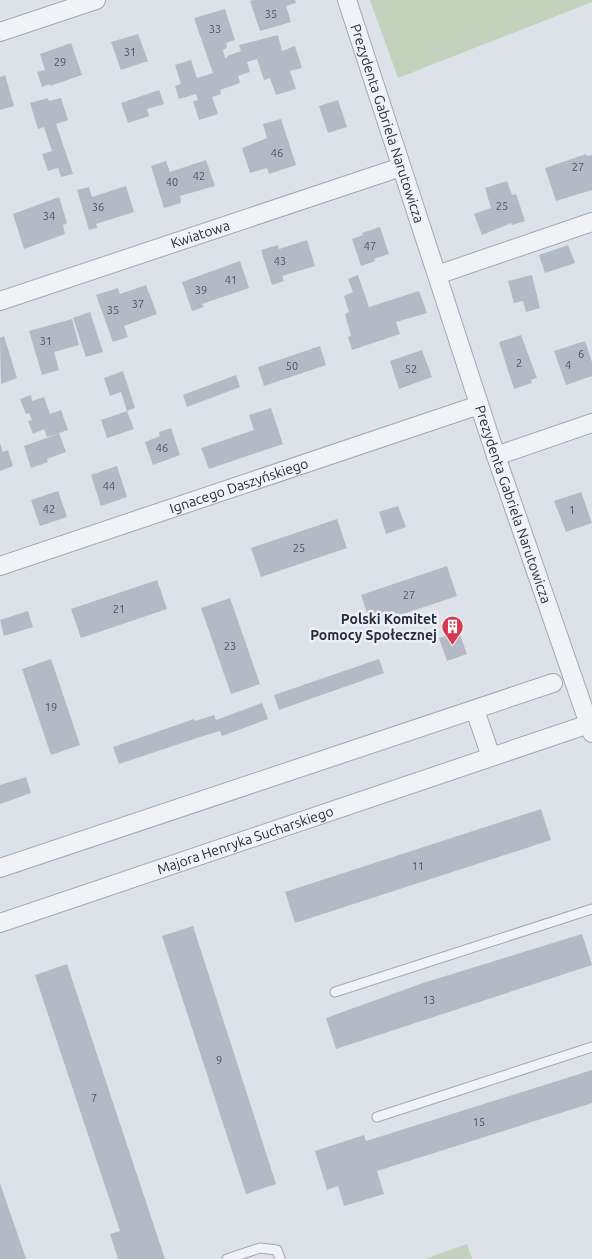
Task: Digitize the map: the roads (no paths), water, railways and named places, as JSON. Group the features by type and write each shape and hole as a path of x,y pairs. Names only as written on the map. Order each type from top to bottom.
{"street":[{"path":"0,32 96,0"},
{"name":"Prezydenta Gabriela Narutowicza","path":"347,0 496,456 590,728"},
{"name":"Kwiatowa","path":"0,301 401,166"},
{"path":"437,274 592,222"},
{"name":"Ignacego Daszyńskiego","path":"0,566 480,405"},
{"path":"496,456 592,424"},
{"path":"0,868 553,683"},
{"path":"475,710 491,757"},
{"name":"Majora Henryka Sucharskiego","path":"0,923 491,757 590,728"}],"lane":[{"path":"335,992 592,909"},
{"path":"377,1117 592,1047"},
{"path":"226,1259 260,1248 277,1250 280,1259"}],"place":[{"name":"Polski Komitet Pomocy Społecznej","path":"453,646"}]}
